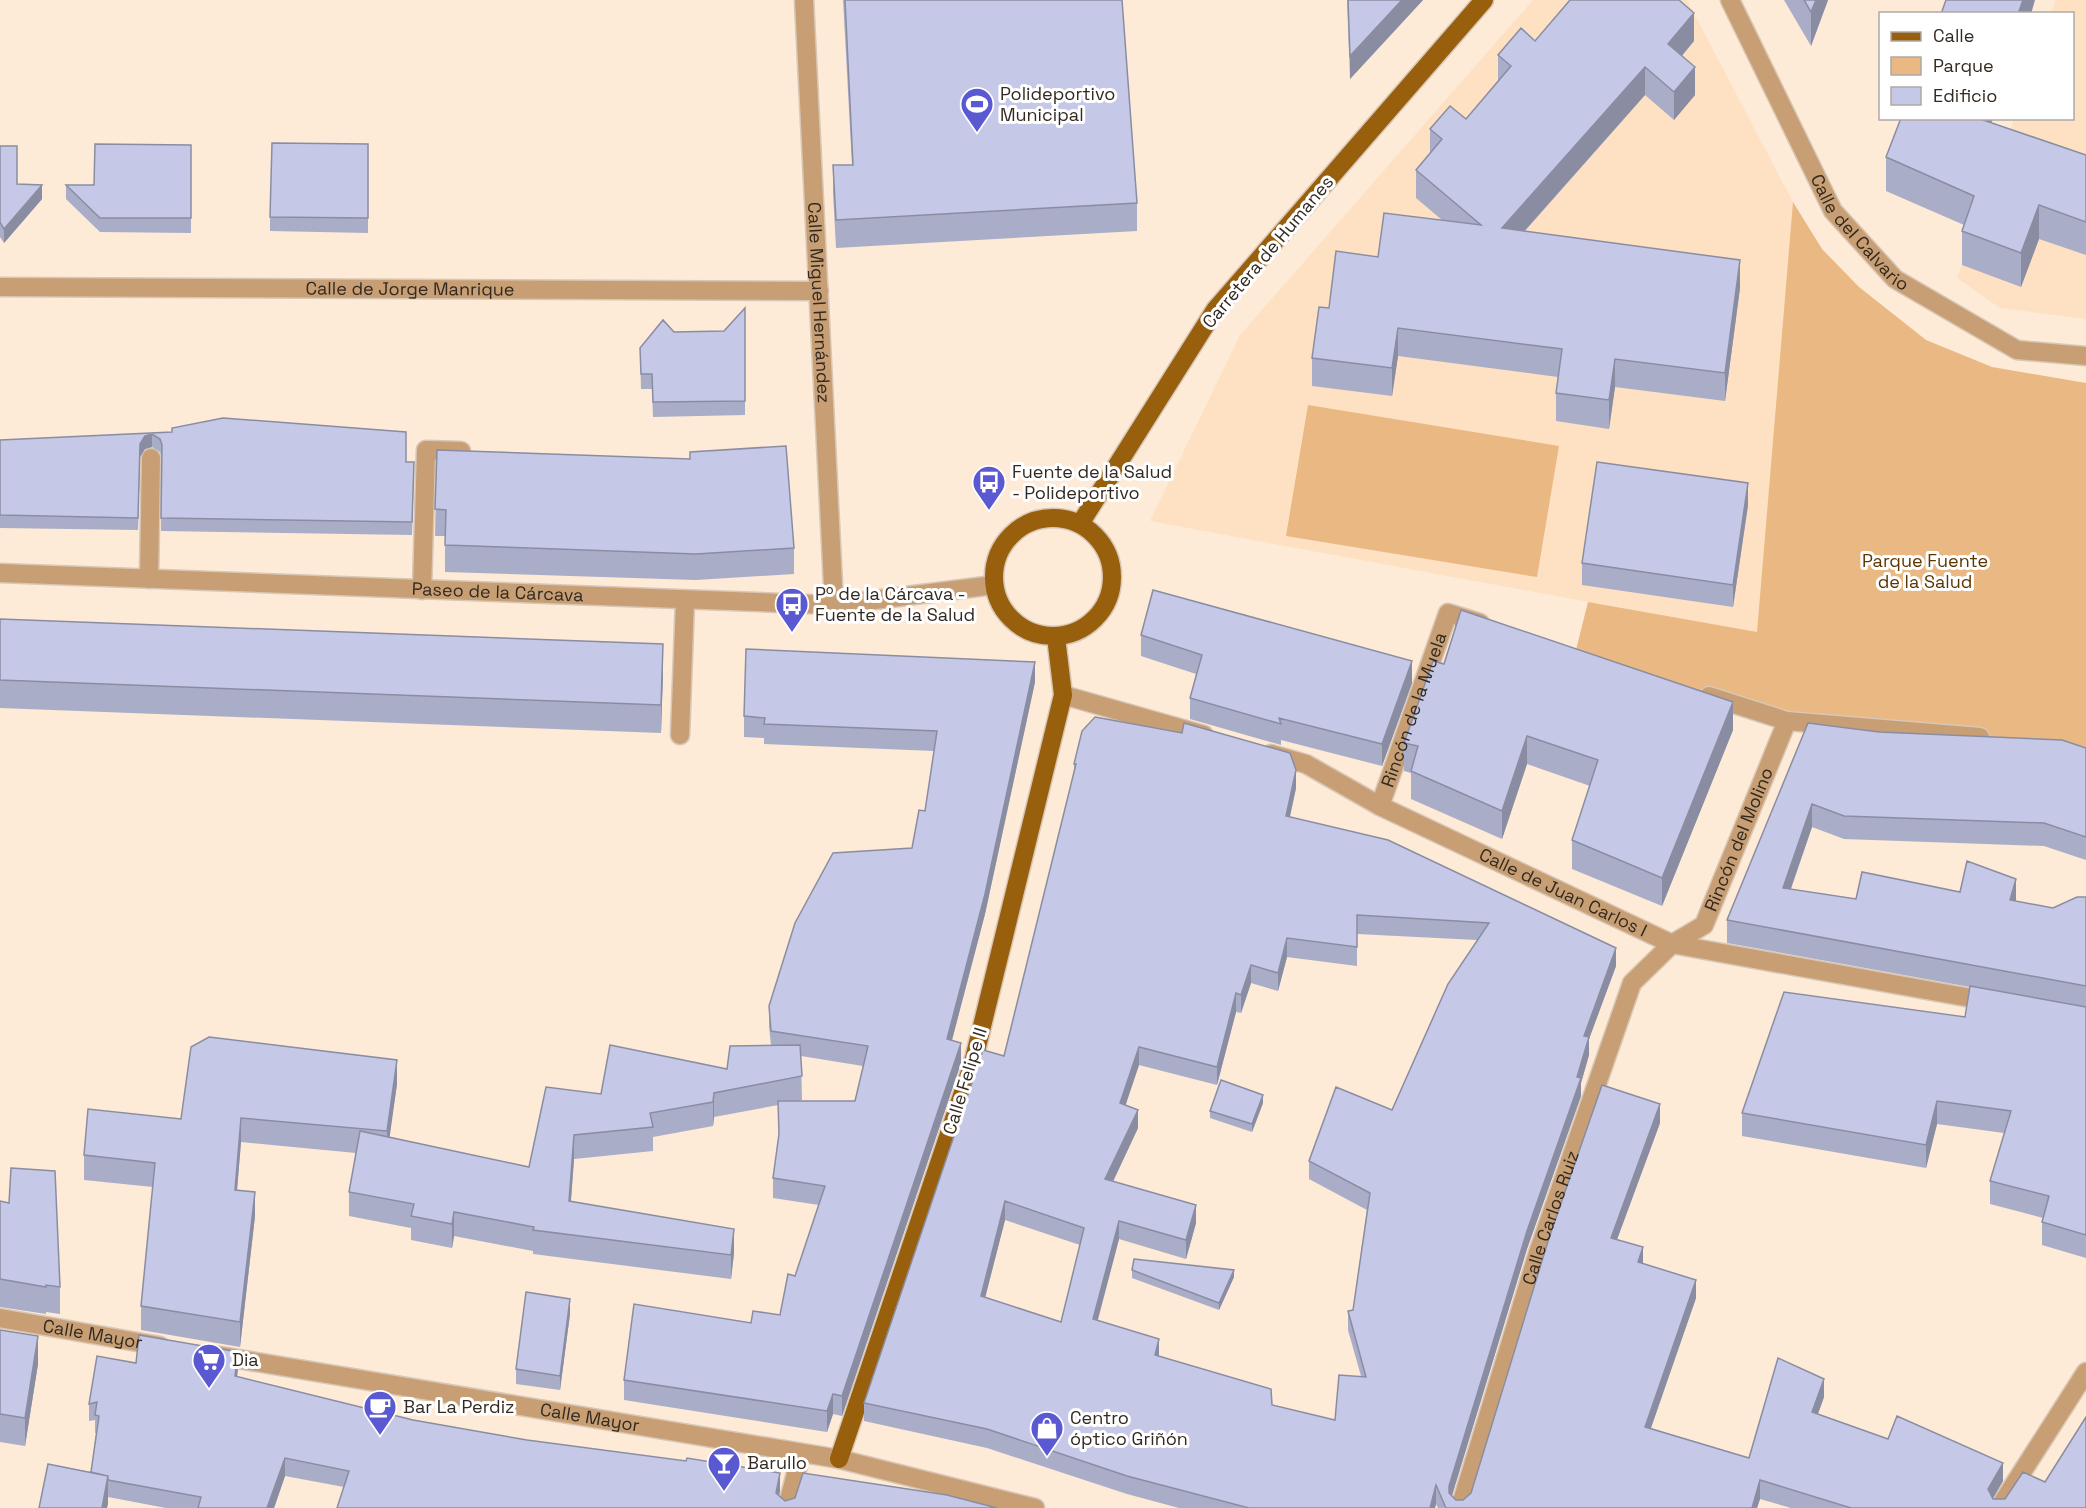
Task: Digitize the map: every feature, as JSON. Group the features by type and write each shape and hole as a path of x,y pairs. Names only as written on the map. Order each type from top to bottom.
{"main road":[{"name":"Carretera de Humanes","path":"1080,524 1215,310 1484,0"},
{"path":"1044,518 1063,519 1080,524 1096,536 1107,552 1113,570 1112,590 1104,608 1092,623 1075,633 1056,637 1034,634 1015,623 1001,606 994,585 995,567 1000,549 1012,535 1027,524 1044,518"},
{"path":"1056,637 1063,695"},
{"name":"Calle Felipe II","path":"839,1459 973,1063 1063,695"}],"street":[{"name":"Calle Miguel Hernández","path":"804,0 834,605"},
{"name":"Calle del Calvario","path":"1730,0 1833,211 1895,279 2017,350 2086,356"},
{"name":"Calle de Jorge Manrique","path":"0,287 819,291"},
{"path":"422,590 426,450 485,452"},
{"path":"149,579 151,458"},
{"name":"Paseo de la Cárcava","path":"0,573 834,605 994,585"},
{"path":"680,735 685,600"},
{"name":"Rincón de la Muela","path":"1380,806 1448,613 1501,630"},
{"path":"1687,689 1787,721 1995,739"},
{"path":"1063,695 1218,739"},
{"name":"Rincón del Molino","path":"1672,944 1704,925 1787,721"},
{"name":"Calle de Juan Carlos I","path":"1251,748 1306,764 1380,806 1672,944 2006,1004"},
{"name":"Calle Carlos Ruiz","path":"1460,1508 1538,1253 1632,983 1672,944"},
{"name":"Calle Mayor","path":"0,1318 839,1459 1035,1508"},
{"path":"2000,1508 2086,1372"},
{"path":"787,1508 801,1454"}],"shaded area":[{"path":"1533,0 1687,0 1793,202 1757,633 1150,521 1240,335"},
{"path":"2056,0 2086,0 2086,319 2000,308 1957,278 2014,120 2074,120 2074,12 2051,12"}],"green space":[{"name":"Parque Fuente de la Salud","path":"1793,202 1822,249 1859,287 1926,340 1992,367 2086,383 2086,751 1787,721 1575,654 1588,602 1757,632"},
{"path":"1308,405 1559,446 1537,577 1286,536"}],"building":[{"path":"845,0 1122,0 1137,203 836,220 833,165 853,165"},
{"path":"1348,0 1402,0 1350,56"},
{"path":"1570,0 1679,0 1694,13 1668,44 1695,67 1674,92 1645,67 1502,228 1740,260 1725,373 1615,359 1609,400 1556,393 1562,349 1398,328 1392,368 1312,358 1319,307 1329,308 1336,251 1378,257 1384,213 1481,225 1416,170 1442,139 1430,129 1450,106 1466,119 1511,66 1498,55 1521,28 1535,41"},
{"path":"1804,0 1816,0 1811,12"},
{"path":"1946,0 2023,0 2019,12 1942,12"},
{"path":"1900,120 1983,120 2086,155 2086,222 2039,205 2021,253 1962,231 1974,196 1886,157"},
{"path":"272,143 368,144 368,218 270,217"},
{"path":"95,144 191,145 191,218 100,218 66,185 94,185"},
{"path":"0,146 17,146 17,184 42,185 4,229 0,222"},
{"path":"745,308 745,401 653,402 652,374 641,374 640,348 663,320 674,332 724,331"},
{"path":"223,418 406,432 406,462 414,462 412,522 161,518 162,445 160,439 152,434 145,436 140,444 138,518 0,515 0,440 172,432 172,428"},
{"path":"786,446 794,548 696,554 445,545 446,510 435,509 437,450 690,459 690,452"},
{"path":"1597,462 1748,483 1733,585 1582,563"},
{"path":"1153,590 1412,661 1382,744 1279,718 1281,724 1190,698 1202,655 1141,635"},
{"path":"1461,610 1733,702 1662,878 1572,840 1598,760 1527,736 1502,811 1411,771 1418,746 1404,743 1433,661 1444,664"},
{"path":"0,619 663,644 661,705 0,680"},
{"path":"746,649 1035,662 985,894 947,1039 961,1043 842,1396 833,1394 827,1411 624,1380 634,1304 751,1323 753,1311 780,1315 788,1274 795,1276 825,1186 773,1178 779,1134 778,1101 855,1101 868,1046 771,1031 769,1006 795,923 833,853 912,848 919,810 925,811 937,731 764,724 765,718 744,716"},
{"path":"1095,717 1182,733 1184,723 1290,753 1296,770 1286,816 1388,840 1616,948 1584,1036 1589,1037 1577,1077 1581,1078 1527,1231 1449,1486 1449,1493 1456,1500 1463,1500 1471,1493 1549,1238 1602,1085 1660,1104 1611,1238 1643,1247 1638,1262 1696,1280 1645,1427 1749,1458 1778,1358 1824,1379 1812,1412 1888,1439 1897,1416 2003,1463 1988,1489 1993,1499 2005,1499 2023,1472 2045,1482 2086,1417 2086,1508 1851,1508 1760,1480 1752,1508 1446,1508 1436,1485 1430,1508 1249,1508 1127,1476 987,1429 864,1403 983,1050 1004,1056 1076,764 1074,764 1082,731","holes":["1357,915 1489,923 1448,984 1392,1110 1336,1087 1309,1161 1370,1193 1353,1310 1348,1311 1366,1377 1339,1375 1335,1420 1272,1405 1271,1389 1155,1355 1159,1339 1093,1319 1119,1221 1186,1240 1196,1205 1105,1179 1138,1110 1120,1103 1139,1047 1217,1067 1236,993 1241,995 1251,965 1278,973 1287,938 1357,947","1005,1201 1084,1228 1061,1322 981,1296"]},
{"path":"1808,723 1879,732 2062,740 2086,748 2086,837 2044,823 1844,816 1812,804 1783,888 1856,899 1862,872 1960,892 1967,861 2016,879 2010,900 2053,908 2077,897 2086,897 2086,986 1727,920"},
{"path":"1970,986 2086,1007 2086,1235 2042,1222 2049,1196 1990,1181 2011,1111 1937,1101 1926,1145 1742,1113 1784,992 1965,1017"},
{"path":"209,1037 397,1060 387,1131 241,1118 235,1190 255,1192 240,1322 141,1306 155,1163 84,1155 88,1109 181,1119 191,1047"},
{"path":"610,1045 727,1069 730,1046 800,1045 802,1076 714,1093 713,1102 650,1113 653,1127 574,1135 569,1201 734,1229 731,1255 533,1230 534,1227 454,1212 452,1224 411,1216 414,1204 349,1192 360,1131 529,1167 546,1087 601,1094"},
{"path":"1221,1080 1263,1095 1252,1124 1210,1111"},
{"path":"11,1168 55,1171 60,1287 46,1285 46,1287 0,1279 0,1201 9,1203"},
{"path":"1134,1259 1234,1270 1219,1303 1132,1270"},
{"path":"526,1292 570,1299 560,1376 516,1369"},
{"path":"0,1330 38,1336 25,1418 0,1414"},
{"path":"139,1335 238,1352 235,1376 413,1420 527,1440 686,1461 687,1458 780,1473 776,1493 785,1501 795,1498 803,1473 947,1495 997,1508 337,1508 349,1471 285,1458 267,1508 198,1508 201,1497 108,1480 108,1476 91,1472 99,1416 95,1415 97,1402 89,1404 97,1356 136,1363"},
{"path":"48,1464 108,1476 102,1508 39,1508"}],"place":[{"name":"Polideportivo Municipal","path":"977,133"},
{"name":"Fuente de la Salud - Polideportivo","path":"989,511"},
{"name":"Pº de la Cárcava - Fuente de la Salud","path":"792,633"},
{"name":"Dia","path":"209,1389"},
{"name":"Bar La Perdiz","path":"380,1436"},
{"name":"Centro óptico Griñón","path":"1047,1457"},
{"name":"Barullo","path":"724,1492"}]}
